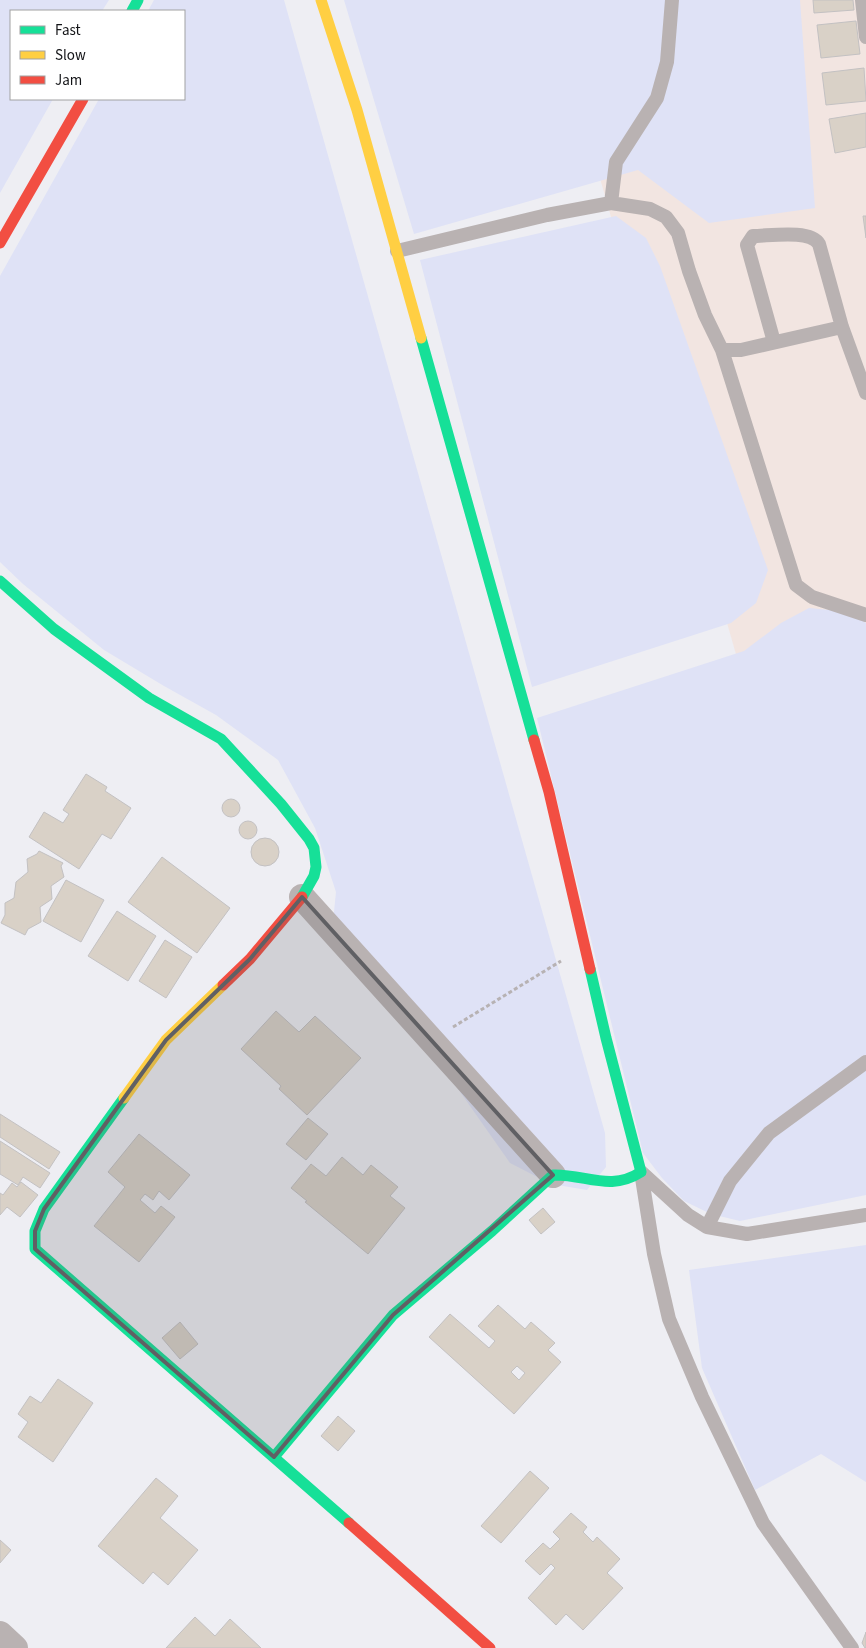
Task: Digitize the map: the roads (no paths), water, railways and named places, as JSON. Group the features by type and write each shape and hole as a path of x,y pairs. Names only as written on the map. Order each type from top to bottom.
{"street":[{"path":"274,1457 393,1315 553,1175 573,1175 616,1182 626,1181 641,1172 606,1038 549,792 357,110 321,0"},
{"path":"0,243 82,100"},
{"path":"0,581 54,629 149,698 221,740 281,804 309,839 314,848 316,867 314,876 302,897 250,959 166,1040 44,1209 35,1231 35,1249 441,1603 490,1648"},
{"path":"302,897 553,1175"},
{"path":"0,1634 15,1648"}],"lane":[{"path":"611,203 616,162 657,98 667,62 672,0"},
{"path":"862,0 866,37"},
{"path":"397,251 547,215 611,203 650,209 666,217 678,233 705,315 722,350 796,585 812,597 866,615"},
{"path":"774,342 747,244 753,236 786,235 807,236 816,239 842,326 866,393"},
{"path":"722,350 741,350 842,326"},
{"path":"707,1228 730,1181 769,1133 866,1062"},
{"path":"641,1172 688,1215 707,1228 747,1234 866,1215"},
{"path":"641,1172 654,1254 669,1319 702,1398 763,1523 852,1648"}]}
